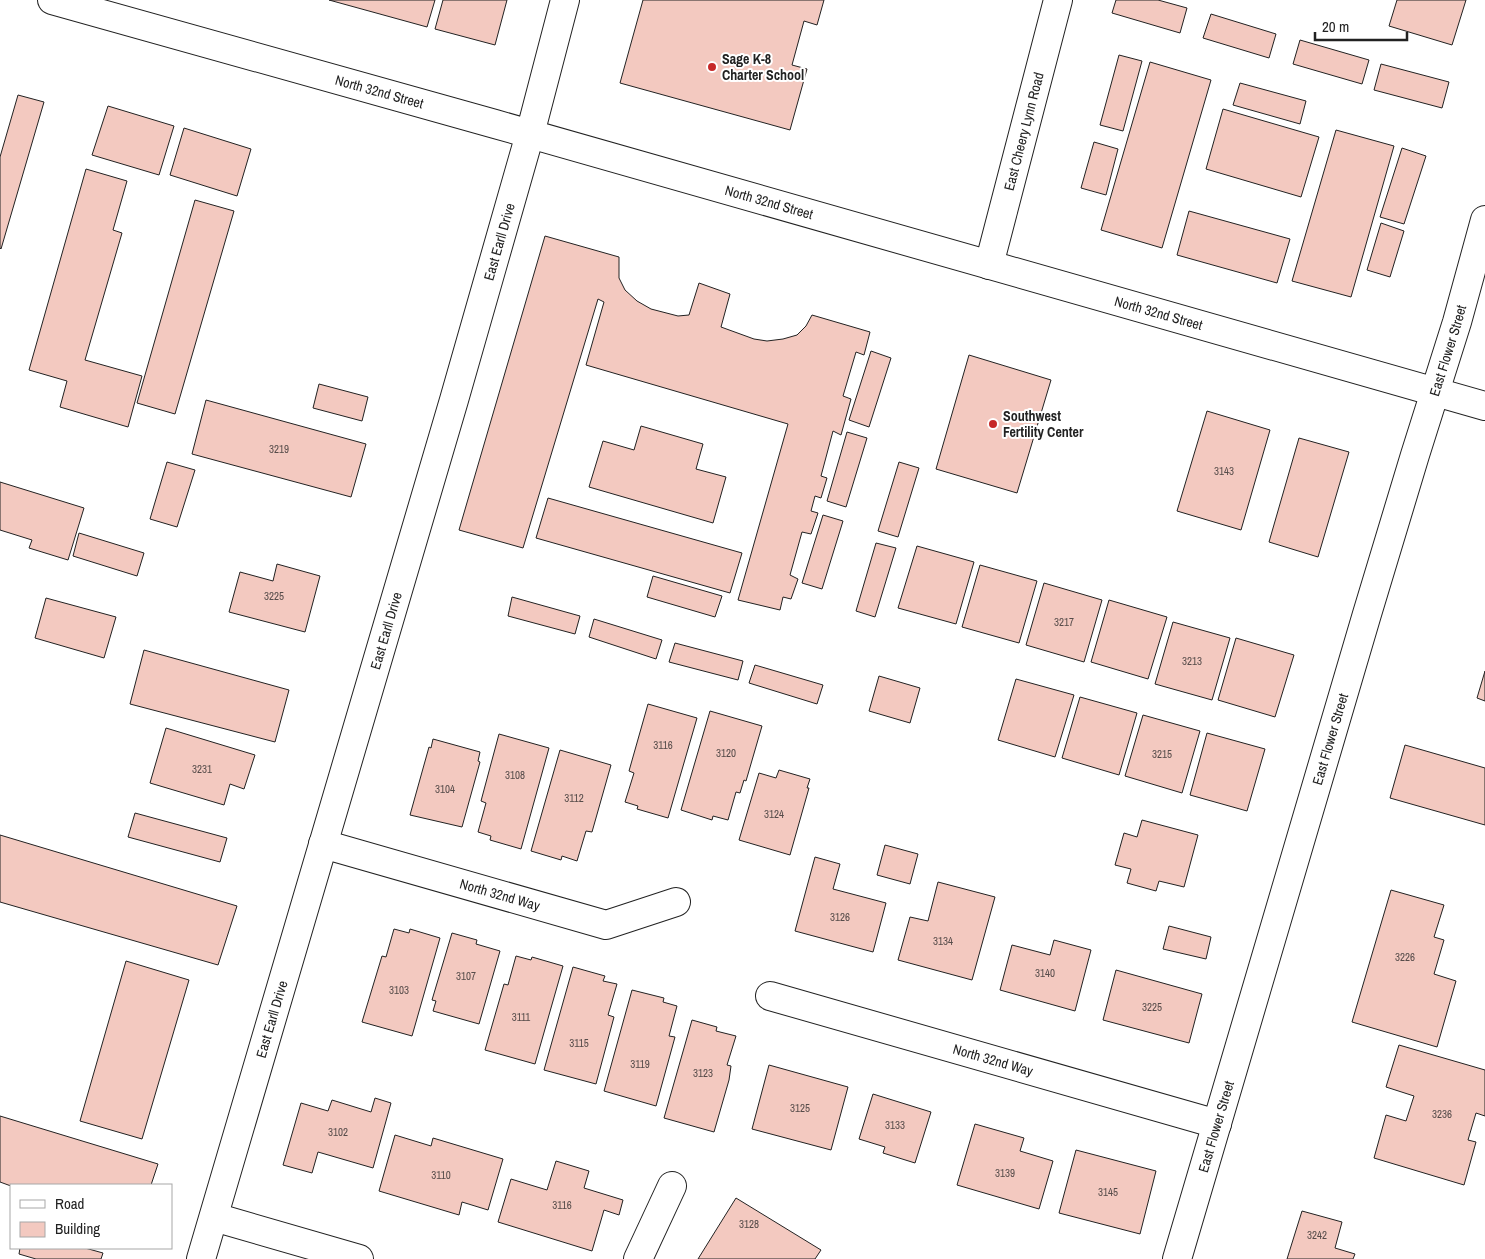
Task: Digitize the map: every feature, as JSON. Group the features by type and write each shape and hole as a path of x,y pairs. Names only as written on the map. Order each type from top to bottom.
{"street":[{"name":"North 32nd Street","path":"52,0 1485,406"},
{"name":"East Earll Drive","path":"201,1259 454,400 530,134 565,0"},
{"name":"East Cheery Lynn Road","path":"989,265 1058,0"},
{"name":"East Flower Street","path":"1177,1259 1370,604 1457,322 1485,220"},
{"name":"North 32nd Way","path":"323,844 606,925 676,902"},
{"name":"North 32nd Way","path":"770,996 1217,1124"},
{"path":"638,1259 672,1186"},
{"path":"214,1217 359,1259"}],"building":[{"path":"329,0 435,0 427,27"},
{"path":"443,0 507,0 495,45 435,29"},
{"name":"Sage K-8 Charter School","path":"643,0 824,0 817,25 804,21 792,65 807,69 790,130 620,83"},
{"path":"1116,0 1158,0 1187,8 1180,33 1112,13"},
{"path":"1397,0 1466,0 1452,45 1389,26"},
{"path":"1211,14 1276,34 1269,58 1203,38"},
{"path":"1300,40 1369,60 1362,84 1293,64"},
{"path":"1119,55 1142,61 1123,131 1100,125"},
{"path":"1150,62 1211,80 1162,248 1101,230"},
{"path":"1381,64 1449,82 1442,108 1374,90"},
{"path":"1240,83 1306,101 1300,124 1233,105"},
{"path":"18,95 44,102 1,249 0,157"},
{"path":"108,106 174,126 159,175 92,155"},
{"path":"1223,109 1319,137 1301,197 1206,169"},
{"path":"184,128 251,149 237,196 170,175"},
{"path":"1336,130 1394,146 1351,297 1292,281"},
{"path":"1094,142 1118,149 1106,195 1081,188"},
{"path":"1402,148 1426,156 1404,224 1380,217"},
{"path":"86,169 127,181 113,230 122,233 85,360 142,376 128,427 60,407 67,381 29,370"},
{"path":"195,200 234,211 175,414 137,403"},
{"path":"1189,211 1290,239 1277,283 1177,255"},
{"path":"1381,223 1404,231 1390,277 1367,270"},
{"path":"545,236 619,257 619,278 625,290 637,301 651,309 678,316 689,315 699,283 730,294 721,327 754,339 767,341 797,335 806,326 812,315 870,332 864,355 856,352 843,396 851,399 841,435 833,431 821,476 827,478 821,498 815,496 811,511 818,513 811,534 802,532 790,575 798,579 791,599 783,597 780,610 738,600 788,424 586,365 604,302 598,299 523,548 459,530"},
{"path":"871,351 891,358 869,427 849,420"},
{"name":"Southwest Fertility Center","path":"969,355 1051,380 1017,493 936,469"},
{"path":"319,384 368,397 362,421 313,408"},
{"path":"206,400 366,444 351,497 192,454"},
{"path":"1207,411 1270,430 1241,530 1177,511"},
{"path":"641,426 703,444 696,469 726,477 713,523 589,487 603,441 634,450"},
{"path":"847,432 867,438 846,507 827,501"},
{"path":"1299,438 1349,452 1318,557 1269,542"},
{"path":"167,462 195,470 177,527 150,519"},
{"path":"899,462 919,468 898,537 878,531"},
{"path":"0,482 84,508 68,560 29,548 32,540 0,530"},
{"path":"548,498 742,553 730,593 536,538"},
{"path":"823,515 843,521 822,589 802,583"},
{"path":"79,533 144,553 137,576 73,556"},
{"path":"876,543 896,548 875,617 856,611"},
{"path":"917,546 974,562 956,624 898,608"},
{"path":"277,564 320,576 305,632 229,612 240,572 273,581"},
{"path":"980,565 1037,581 1019,643 962,627"},
{"path":"653,576 722,596 715,617 647,597"},
{"path":"1044,583 1102,600 1084,662 1026,645"},
{"path":"512,597 580,616 575,634 508,616"},
{"path":"46,598 116,617 104,658 35,638"},
{"path":"1109,600 1167,617 1148,679 1091,662"},
{"path":"594,619 662,640 656,659 589,637"},
{"path":"1173,622 1230,638 1212,700 1155,684"},
{"path":"1236,638 1294,655 1275,717 1218,700"},
{"path":"675,643 743,661 738,680 669,662"},
{"path":"144,650 289,690 275,742 130,704"},
{"path":"755,665 823,685 817,704 749,683"},
{"path":"1485,671 1485,701 1477,698"},
{"path":"879,676 920,688 910,723 869,711"},
{"path":"1016,679 1074,695 1055,757 998,740"},
{"path":"1080,697 1137,713 1119,775 1062,758"},
{"path":"648,704 697,718 668,818 637,809 638,806 625,802 634,773 629,771"},
{"path":"710,711 762,726 746,781 744,780 740,793 736,792 728,820 713,816 712,820 681,810"},
{"path":"1143,715 1200,731 1182,793 1125,776"},
{"path":"166,728 255,755 244,789 230,784 224,805 150,783"},
{"path":"1207,733 1265,749 1247,811 1190,795"},
{"path":"499,734 549,748 521,849 490,840 491,836 478,832 486,803 481,801"},
{"path":"433,739 480,752 478,761 480,762 462,827 410,815 429,747 431,748"},
{"path":"1405,745 1485,768 1485,825 1390,798"},
{"path":"560,750 611,765 592,832 586,831 577,861 562,856 561,860 531,851"},
{"path":"779,770 810,779 790,855 739,840 759,773 776,778"},
{"path":"135,813 227,838 220,862 128,837"},
{"path":"1142,820 1198,835 1184,887 1159,881 1156,891 1127,883 1131,869 1115,865 1124,833 1137,837"},
{"path":"0,835 237,906 218,965 0,902"},
{"path":"885,845 918,854 910,884 877,875"},
{"path":"815,857 840,864 833,889 886,903 873,952 795,931"},
{"path":"938,882 995,897 972,980 898,960 910,917 928,921"},
{"path":"1391,890 1444,905 1434,937 1444,940 1434,974 1456,981 1437,1047 1352,1022"},
{"path":"1169,926 1211,937 1206,959 1163,949"},
{"path":"394,929 409,933 410,929 440,938 412,1036 362,1022 382,956 386,957"},
{"path":"452,933 477,940 476,944 500,951 479,1024 433,1011 436,1001 432,1000"},
{"path":"1054,940 1091,950 1075,1011 1000,990 1012,945 1050,955"},
{"path":"516,956 531,960 532,957 563,966 535,1064 485,1050 504,984 508,985"},
{"path":"126,961 189,980 142,1139 80,1121"},
{"path":"573,967 605,976 603,981 617,984 608,1015 614,1017 596,1084 544,1070"},
{"path":"1116,970 1202,994 1189,1043 1103,1020"},
{"path":"632,990 664,998 663,1002 677,1006 669,1036 675,1037 656,1106 604,1091"},
{"path":"692,1020 717,1027 716,1031 736,1036 727,1065 731,1066 729,1080 714,1132 664,1118"},
{"path":"1399,1045 1485,1070 1485,1116 1476,1113 1468,1140 1476,1142 1464,1185 1374,1158 1386,1115 1406,1121 1414,1096 1386,1087"},
{"path":"769,1065 848,1087 831,1150 752,1129"},
{"path":"873,1094 931,1112 915,1163 883,1153 885,1147 859,1139"},
{"path":"375,1098 391,1103 373,1168 318,1152 312,1173 283,1165 301,1103 328,1111 332,1100 371,1112"},
{"path":"0,1116 158,1164 151,1184 10,1184 10,1186 0,1182"},
{"path":"975,1124 1024,1138 1020,1151 1053,1161 1039,1209 957,1185"},
{"path":"395,1135 431,1146 433,1138 503,1159 488,1210 462,1202 459,1215 379,1191"},
{"path":"1076,1150 1156,1171 1140,1234 1059,1213"},
{"path":"556,1161 589,1171 584,1188 623,1200 619,1215 604,1210 592,1251 498,1222 511,1179 547,1190"},
{"path":"736,1198 821,1250 815,1259 698,1259"},
{"path":"1302,1211 1342,1222 1335,1248 1355,1254 1353,1259 1287,1259"},
{"path":"20,1249 89,1249 103,1253 101,1259 36,1259 19,1254"}],"place":[{"name":"Sage K-8 Charter School","path":"712,67"},
{"name":"Southwest Fertility Center","path":"993,424"}]}
